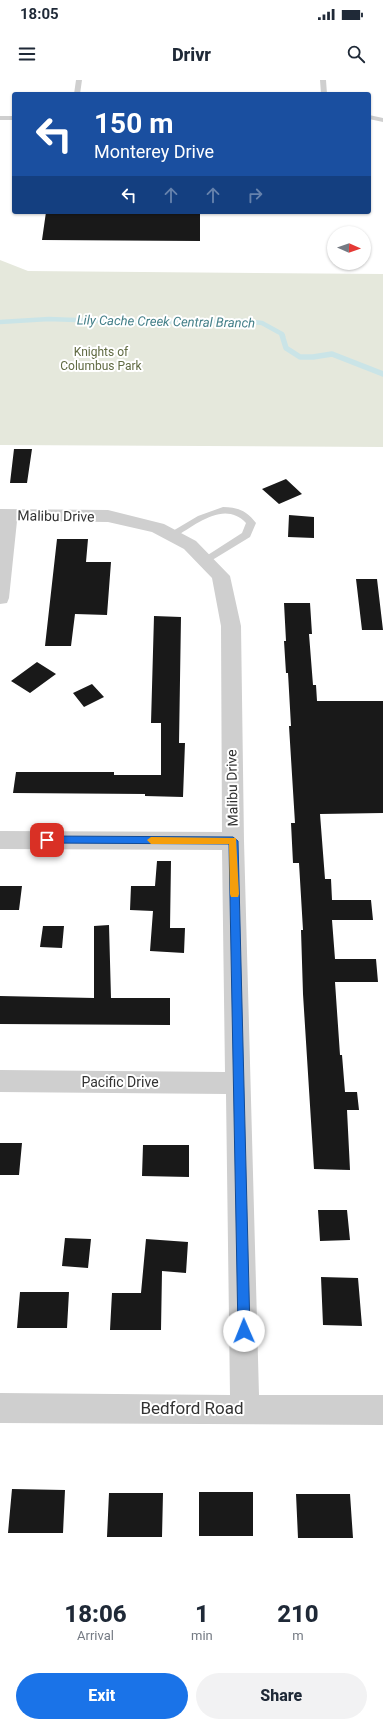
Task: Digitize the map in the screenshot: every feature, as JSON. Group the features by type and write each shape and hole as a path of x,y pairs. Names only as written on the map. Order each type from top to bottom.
{"street":[{"name":"Malibu Drive","path":"5,515 108,516 158,528 190,545 221,576 231,626 233,841 245,1408"},
{"path":"0,598 5,515"},
{"path":"0,840 233,841"},
{"name":"Pacific Drive","path":"0,1081 239,1083"},
{"name":"Bedford Road","path":"0,1408 245,1408 383,1410"}],"lane":[{"path":"77,92 79,80"},
{"path":"323,80 324,92"},
{"path":"371,117 383,120"},
{"path":"0,118 12,118"},
{"path":"371,122 383,124"},
{"path":"171,535 216,511 225,509 243,513 251,523 246,535 205,560"}],"green space":[{"name":"Knights of Columbus Park","path":"0,260 28,271 383,274 383,447 0,445"}],"building":[{"path":"46,214 200,214 200,241 42,240"},
{"path":"14,449 32,449 27,483 10,483"},
{"path":"286,479 302,494 279,504 262,489"},
{"path":"289,515 314,517 314,538 288,537"},
{"path":"57,539 88,539 86,562 111,562 107,615 75,614 71,646 45,646"},
{"path":"356,579 377,579 383,630 362,630"},
{"path":"284,603 310,603 312,634 309,634 313,685 316,685 317,701 383,701 383,813 320,814 325,879 331,879 332,900 371,900 373,920 332,920 335,959 376,959 378,982 335,982 340,1055 342,1055 345,1092 357,1092 359,1110 347,1110 350,1170 314,1169 303,994 301,930 303,930 299,863 293,863 291,823 295,823 289,726 291,726 288,673 286,673 284,641 286,641"},
{"path":"154,616 181,617 179,743 185,743 183,797 145,796 145,794 13,793 16,772 114,772 114,775 161,775 161,723 151,723"},
{"path":"37,662 56,674 30,693 11,681"},
{"path":"92,684 104,697 84,707 73,693"},
{"path":"157,861 171,861 170,928 185,928 184,953 150,951 153,911 130,910 131,886 155,886"},
{"path":"0,886 22,886 19,910 0,910"},
{"path":"109,925 111,998 170,998 170,1025 0,1024 0,996 94,998 94,926"},
{"path":"43,926 64,926 62,948 40,947"},
{"path":"0,1143 22,1143 19,1175 0,1175"},
{"path":"143,1145 189,1145 189,1177 142,1176"},
{"path":"318,1210 347,1210 350,1240 320,1241"},
{"path":"65,1238 91,1239 88,1268 62,1266"},
{"path":"146,1239 188,1242 186,1273 162,1271 161,1330 110,1330 112,1293 141,1293"},
{"path":"321,1277 358,1278 362,1326 323,1325"},
{"path":"20,1292 69,1292 67,1328 17,1328"},
{"path":"12,1489 65,1490 63,1533 8,1533"},
{"path":"199,1492 253,1492 253,1536 199,1536"},
{"path":"109,1493 163,1493 162,1537 107,1537"},
{"path":"296,1494 350,1494 353,1538 298,1538"}],"waterway":[{"name":"Lily Cache Creek Central Branch","path":"0,322 49,319 129,322 246,321 262,323 283,336"},
{"name":"Lily Cache Creek Central Branch","path":"282,335 286,348 300,357 313,357 332,354 383,374"}],"slow traffic":[{"path":"151,840 233,841 234,894"}],"route":[{"path":"47,840 233,841 244,1331"}]}
